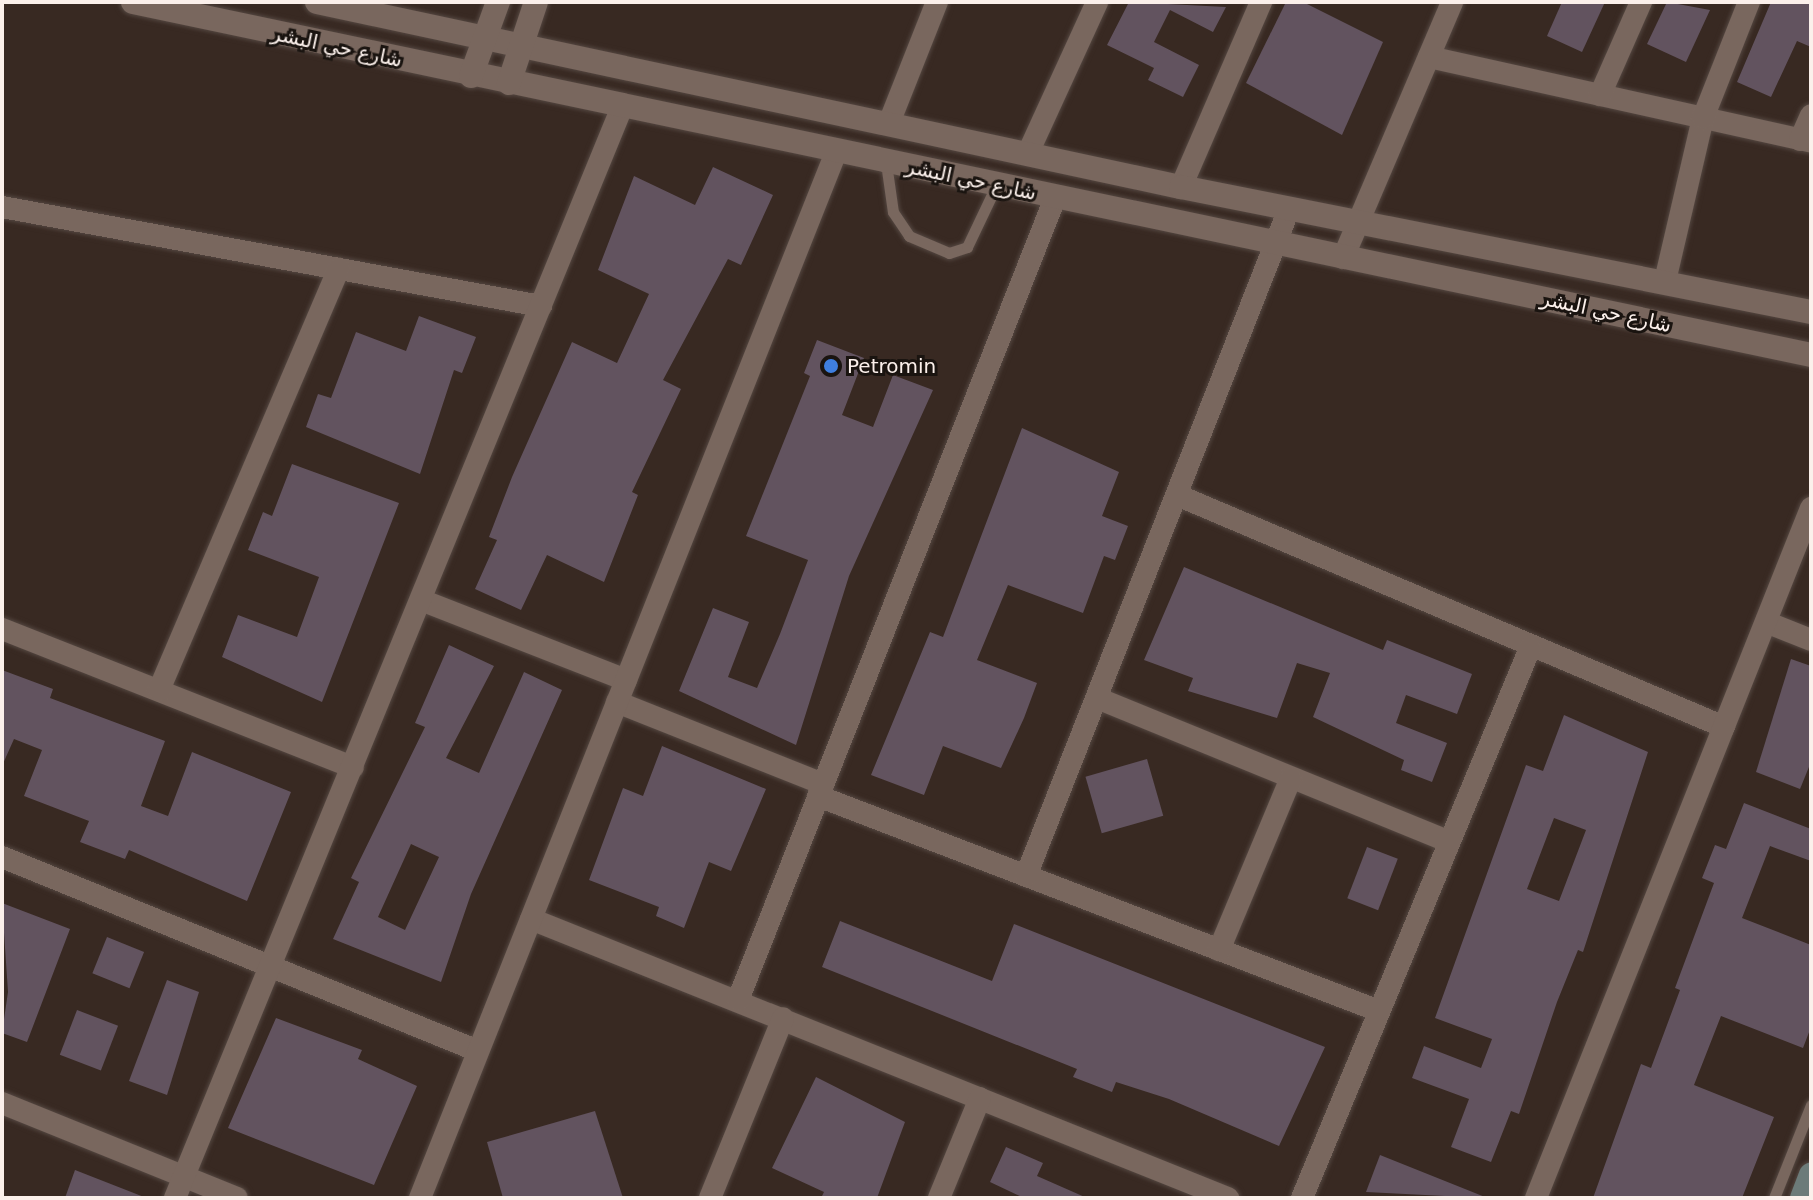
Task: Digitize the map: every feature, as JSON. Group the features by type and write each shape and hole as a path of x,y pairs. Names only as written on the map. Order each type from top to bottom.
{"main road":[{"path":"1802,1198 1811,1175"}],"street":[{"name":"شارع حي البشر","path":"133,2 471,76 1811,355"},
{"path":"317,2 1181,187 1811,312"},
{"path":"471,76 498,2"},
{"path":"509,83 536,2"},
{"path":"889,123 937,2"},
{"path":"1028,153 1097,2"},
{"path":"1181,187 1261,2"},
{"path":"1343,258 1452,2"},
{"path":"1600,95 1641,2"},
{"path":"1665,281 1703,118 1749,2"},
{"path":"1429,57 1806,141 1811,115"},
{"path":"175,1198 622,107"},
{"path":"420,1198 836,152"},
{"path":"738,1000 1055,198"},
{"path":"2,207 541,306"},
{"path":"1026,876 1289,209"},
{"path":"159,690 339,269"},
{"path":"1177,495 1530,648 1724,727"},
{"path":"1536,1198 1811,508"},
{"path":"421,600 626,680"},
{"path":"1766,622 1811,640"},
{"path":"2,629 353,767"},
{"path":"1302,1198 1530,648"},
{"path":"1097,698 1449,842"},
{"path":"617,702 1026,876 1379,1011"},
{"path":"1219,950 1291,778"},
{"path":"2,857 273,963 478,1051"},
{"path":"531,919 1228,1198"},
{"path":"710,1198 783,1018"},
{"path":"939,1198 980,1098"},
{"path":"2,1103 237,1198"}],"lane":[{"path":"886,163 893,212 909,236 949,253 967,247 996,186"},
{"path":"1774,1198 1811,1105"}],"building":[{"path":"1129,2 1226,7 1213,32 1170,10 1154,42 1199,65 1183,97 1148,80 1154,68 1107,45"},
{"path":"1286,2 1303,2 1383,42 1342,135 1246,83"},
{"path":"1562,2 1605,2 1582,52 1547,36"},
{"path":"1667,2 1710,10 1686,62 1647,44"},
{"path":"1771,2 1811,2 1811,47 1797,41 1771,97 1737,82"},
{"path":"713,167 773,195 741,265 728,259 663,380 681,389 632,492 638,495 604,582 547,555 521,610 475,589 497,540 489,537 512,477 572,342 617,363 649,294 598,270 634,176 695,205"},
{"path":"419,316 476,337 462,373 454,370 420,474 306,427 318,394 331,398 356,332 406,351"},
{"path":"817,340 864,358 842,415 873,427 893,375 933,390 849,576 796,745 679,691 713,608 749,622 728,677 757,688 780,634 808,560 746,536 810,376 804,373"},
{"path":"1022,428 1119,472 1102,516 1128,526 1115,560 1104,556 1083,613 1008,585 977,660 1037,683 1024,718 1001,768 943,746 924,795 871,775 930,632 943,637"},
{"path":"292,464 399,503 322,702 222,657 238,615 297,637 319,577 248,550 263,512 272,516"},
{"path":"1184,567 1383,650 1387,640 1472,674 1457,714 1406,695 1396,723 1447,743 1432,782 1401,770 1404,760 1313,717 1330,673 1297,663 1277,718 1188,691 1193,678 1144,660"},
{"path":"449,645 494,666 446,758 479,773 524,672 562,690 471,894 441,982 333,939 359,882 351,878 425,727 415,723","holes":["411,844 439,857 405,930 378,917"]},
{"path":"1791,659 1811,666 1811,762 1800,789 1756,772"},
{"path":"2,670 53,689 50,698 165,741 141,806 168,816 192,752 291,792 247,901 129,850 125,859 80,842 89,821 24,796 42,750 14,739 2,766"},
{"path":"1564,715 1648,752 1583,952 1578,950 1557,1002 1519,1114 1511,1111 1491,1162 1451,1147 1469,1099 1412,1078 1424,1046 1481,1068 1492,1039 1435,1018 1526,765 1543,771","holes":["1554,818 1586,830 1559,901 1527,889"]},
{"path":"662,746 766,789 731,871 709,862 684,928 656,916 659,907 589,880 623,788 643,796"},
{"path":"1147,759 1163,816 1102,833 1085,777"},
{"path":"1744,803 1811,829 1811,861 1770,846 1742,918 1811,945 1811,1027 1803,1048 1721,1016 1694,1085 1774,1117 1742,1198 1593,1198 1641,1064 1651,1068 1680,990 1675,988 1714,883 1702,878 1715,845 1726,849"},
{"path":"1367,847 1398,859 1378,910 1347,898"},
{"path":"2,903 70,929 27,1042 2,1033 8,992"},
{"path":"840,921 992,981 1014,924 1325,1047 1279,1146 1169,1099 1116,1082 1112,1092 1073,1077 1077,1069 822,967"},
{"path":"107,937 144,952 129,988 92,973"},
{"path":"167,980 199,992 167,1095 129,1081"},
{"path":"77,1010 118,1026 101,1071 60,1055"},
{"path":"276,1018 362,1050 358,1059 417,1086 374,1185 228,1128"},
{"path":"816,1077 905,1122 877,1198 821,1198 824,1192 772,1168"},
{"path":"595,1111 623,1198 503,1198 487,1142"},
{"path":"1006,1147 1043,1163 1037,1176 1087,1198 1024,1198 990,1182"},
{"path":"1380,1155 1485,1197 1366,1192"},
{"path":"75,1170 144,1197 65,1198"}],"place":[{"name":"Petromin","path":"831,366"}]}
